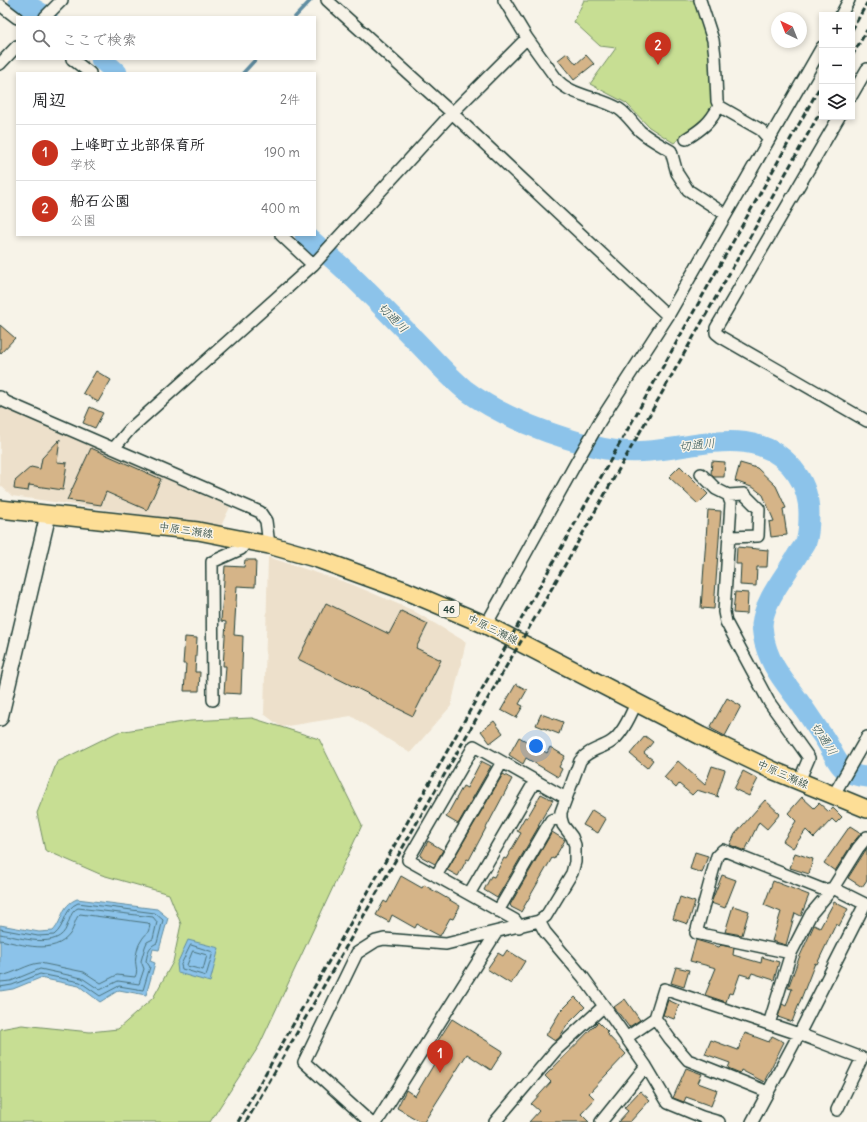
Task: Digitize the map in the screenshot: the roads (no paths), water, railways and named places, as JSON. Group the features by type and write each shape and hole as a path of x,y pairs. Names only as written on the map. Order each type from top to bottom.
{"main road":[{"name":"中原三瀬線","path":"0,509 198,531 269,545 318,559 406,590 486,625 701,736 833,796 867,809"}],"street":[{"path":"327,0 452,113 668,316"},
{"path":"504,0 527,38 558,81 571,91 604,101 620,110 641,132 671,152 677,173 688,190 726,214"},
{"path":"700,0 713,40 717,101 719,106 761,130 769,139"},
{"path":"843,12 849,0"},
{"path":"46,16 59,3"},
{"path":"0,5 16,17"},
{"path":"114,448 132,428 313,265 452,113 527,38"},
{"path":"0,64 16,47"},
{"path":"486,625 600,421 668,316 821,48"},
{"path":"73,60 89,72"},
{"path":"855,90 867,69"},
{"path":"686,139 702,129 712,119 719,106"},
{"path":"837,120 716,328 716,333 720,337 867,422"},
{"path":"282,236 313,265"},
{"path":"0,397 6,402 260,512 266,521 269,545"},
{"path":"701,474 716,489 728,495 744,494 759,509 758,536 730,537"},
{"path":"728,495 731,503 724,612 726,622 769,702 809,758 799,781"},
{"path":"0,718 48,515"},
{"path":"213,700 212,562 241,549 247,541"},
{"path":"370,1122 304,1062 357,953 376,941 384,938 446,944 519,927 539,921 546,916 572,873 575,862 575,845 563,825 561,812 580,761 584,755 611,742 617,737 632,714 636,703"},
{"path":"833,796 863,751 867,737"},
{"path":"519,927 514,920 408,860 474,746 566,798"},
{"path":"436,876 502,762"},
{"path":"469,894 535,780"},
{"path":"498,911 551,820 561,818"},
{"path":"769,1024 791,953 811,914 833,888 858,848 867,837"},
{"path":"752,1122 866,905 833,888 824,890 723,850 717,856 696,933 791,953"},
{"path":"539,921 544,932 584,977 646,1066 668,1103 700,1120 719,1122"},
{"path":"377,1122 496,933"},
{"path":"626,1038 655,1018 664,989 799,1034 862,1058 837,1110"},
{"path":"495,1122 556,1050 604,1006"},
{"path":"655,1018 688,1060 768,1092"},
{"path":"601,1122 646,1066"}],"water":[{"path":"77,899 157,909 168,918 159,950 153,949 150,961 155,963 146,995 119,990 100,1002 79,986 40,978 13,989 0,991 0,925 39,932 53,931 68,905"},
{"path":"188,940 219,948 210,982 178,973 177,964"}],"waterway":[{"name":"切通川","path":"19,0 45,16"},
{"path":"296,16 311,0"},
{"name":"切通川","path":"102,60 116,72"},
{"path":"244,72 255,60"},
{"name":"切通川","path":"306,236 361,285 443,370 464,389 493,408 526,424 593,446 627,452 729,442 748,443 766,448 782,458 797,474 805,488 808,503 809,528 805,544 776,588 767,606 762,625 765,643 771,660 784,682 802,705 827,742 838,763 849,773 867,777"}],"railway":[{"path":"855,25 867,3"},
{"path":"855,51 867,30"},
{"path":"238,1122 821,84"},
{"path":"246,1122 539,611 819,114"}],"place":[{"name":"船石公園","path":"658,65"},
{"name":"上峰町立北部保育所","path":"440,1073"}]}
